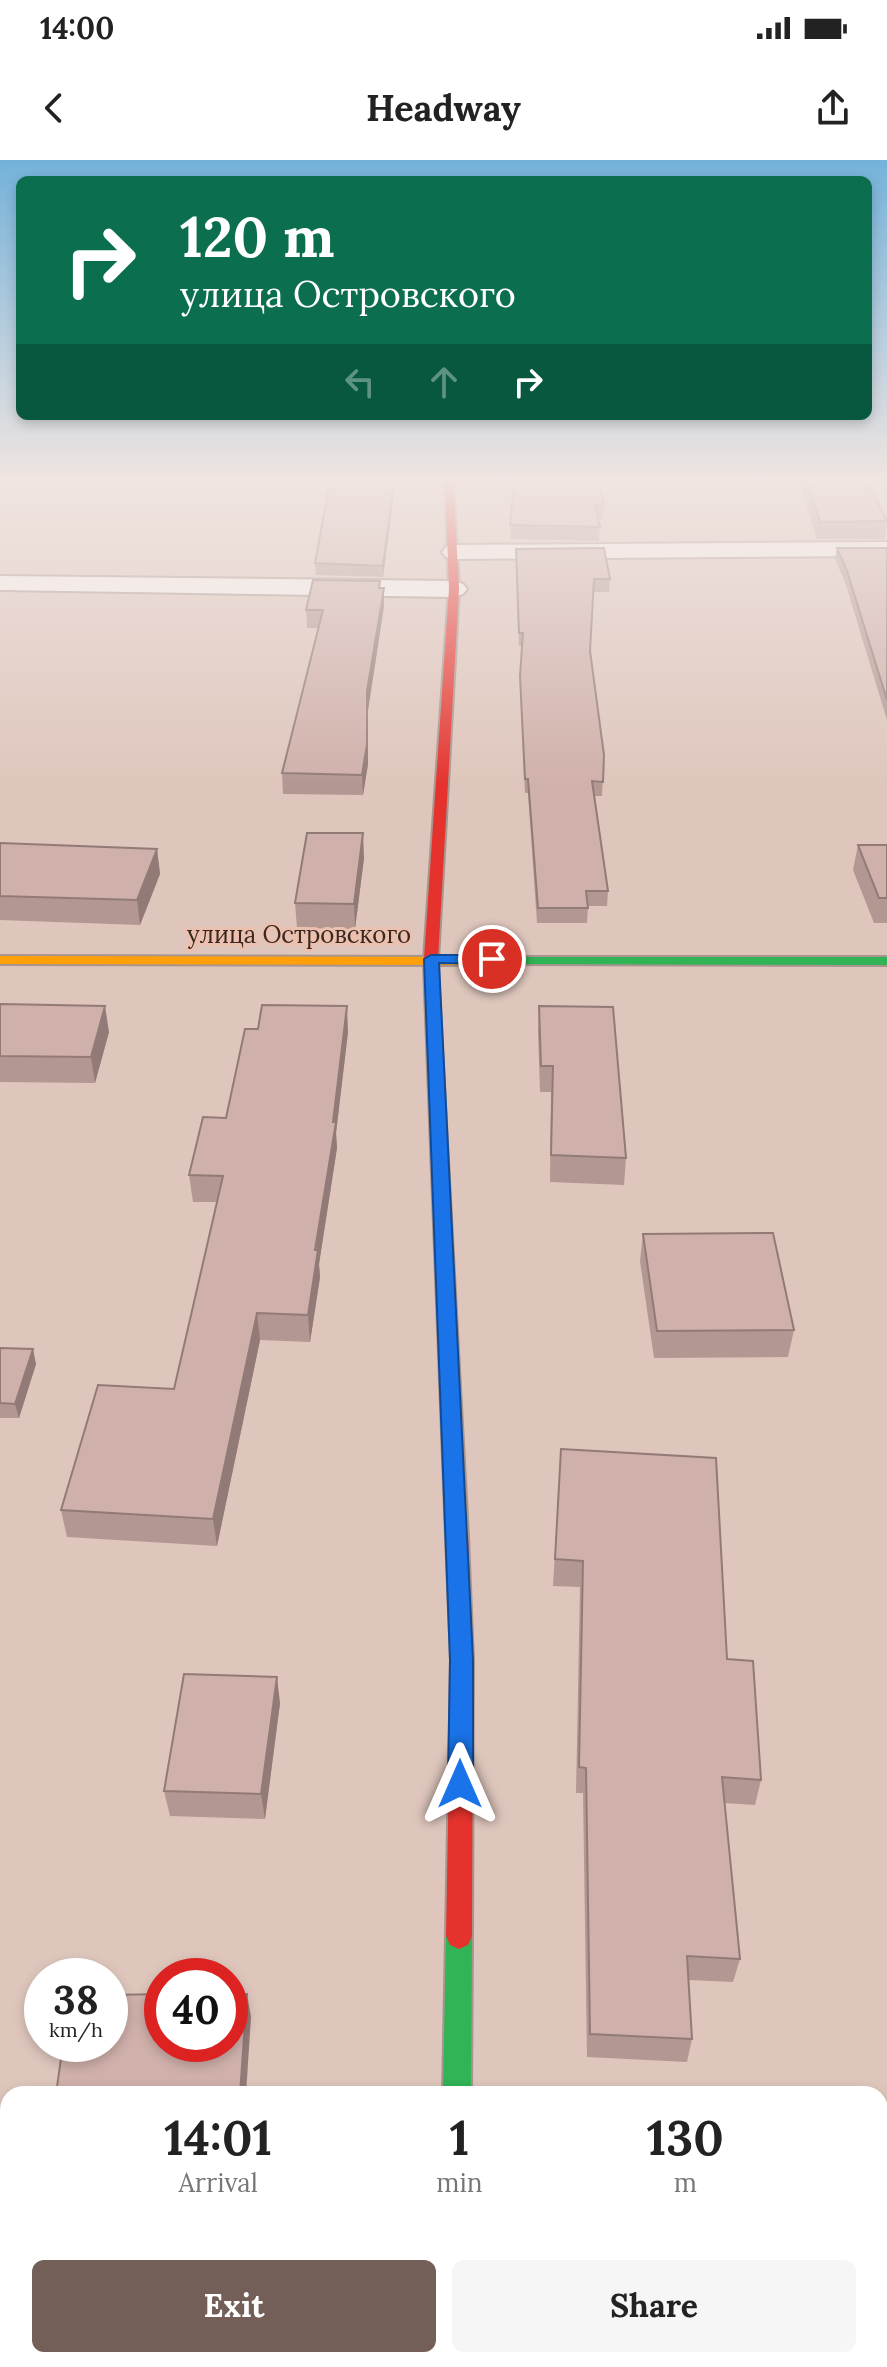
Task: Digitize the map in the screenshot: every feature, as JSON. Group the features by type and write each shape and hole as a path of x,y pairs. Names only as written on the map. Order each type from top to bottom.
{"street":[{"path":"454,581 431,959 462,1660 457,2086"},
{"path":"0,583 454,589"},
{"name":"улица Островского","path":"0,960 887,961"}],"building":[{"path":"313,581 380,581 379,588 384,588 367,691 367,744 362,775 282,773 323,610 306,610"},
{"path":"517,581 594,581 590,651 604,755 603,782 592,781 608,891 586,891 588,908 538,908 528,779 525,779 520,676 523,633 519,633"},
{"path":"850,581 887,581 887,700"},
{"path":"307,833 363,833 354,904 295,903"},
{"path":"0,843 157,849 137,900 0,896"},
{"path":"858,845 887,845 887,898 879,898"},
{"path":"0,1004 105,1006 91,1057 0,1056"},
{"path":"262,1005 347,1006 333,1122 336,1122 315,1250 318,1250 308,1315 257,1313 213,1519 61,1510 98,1385 174,1389 223,1176 189,1175 203,1117 226,1118 245,1029 258,1029"},
{"path":"539,1006 613,1007 626,1158 551,1155 553,1066 541,1066"},
{"path":"773,1233 794,1330 657,1331 643,1234"},
{"path":"0,1348 33,1349 15,1404 0,1403"},
{"path":"561,1449 716,1458 727,1659 753,1661 761,1780 722,1777 740,1959 687,1956 692,2039 590,2034 586,1768 579,1767 583,1561 555,1559"},
{"path":"184,1674 277,1677 261,1794 164,1791"},
{"path":"144,1994 144,2062 242,2062 241,2086 57,2086 60,2062 128,2062 128,1995"}],"traffic: fast":[{"path":"468,961 887,961"},
{"path":"457,2086 459,1936"}],"traffic: slow":[{"path":"0,960 468,961"},
{"path":"432,992 457,1537"}],"traffic: jam":[{"path":"432,992 431,959 454,581"},
{"path":"457,1537 462,1660 459,1936"}],"route":[{"path":"460,1784 462,1660 431,959 492,959"}]}
